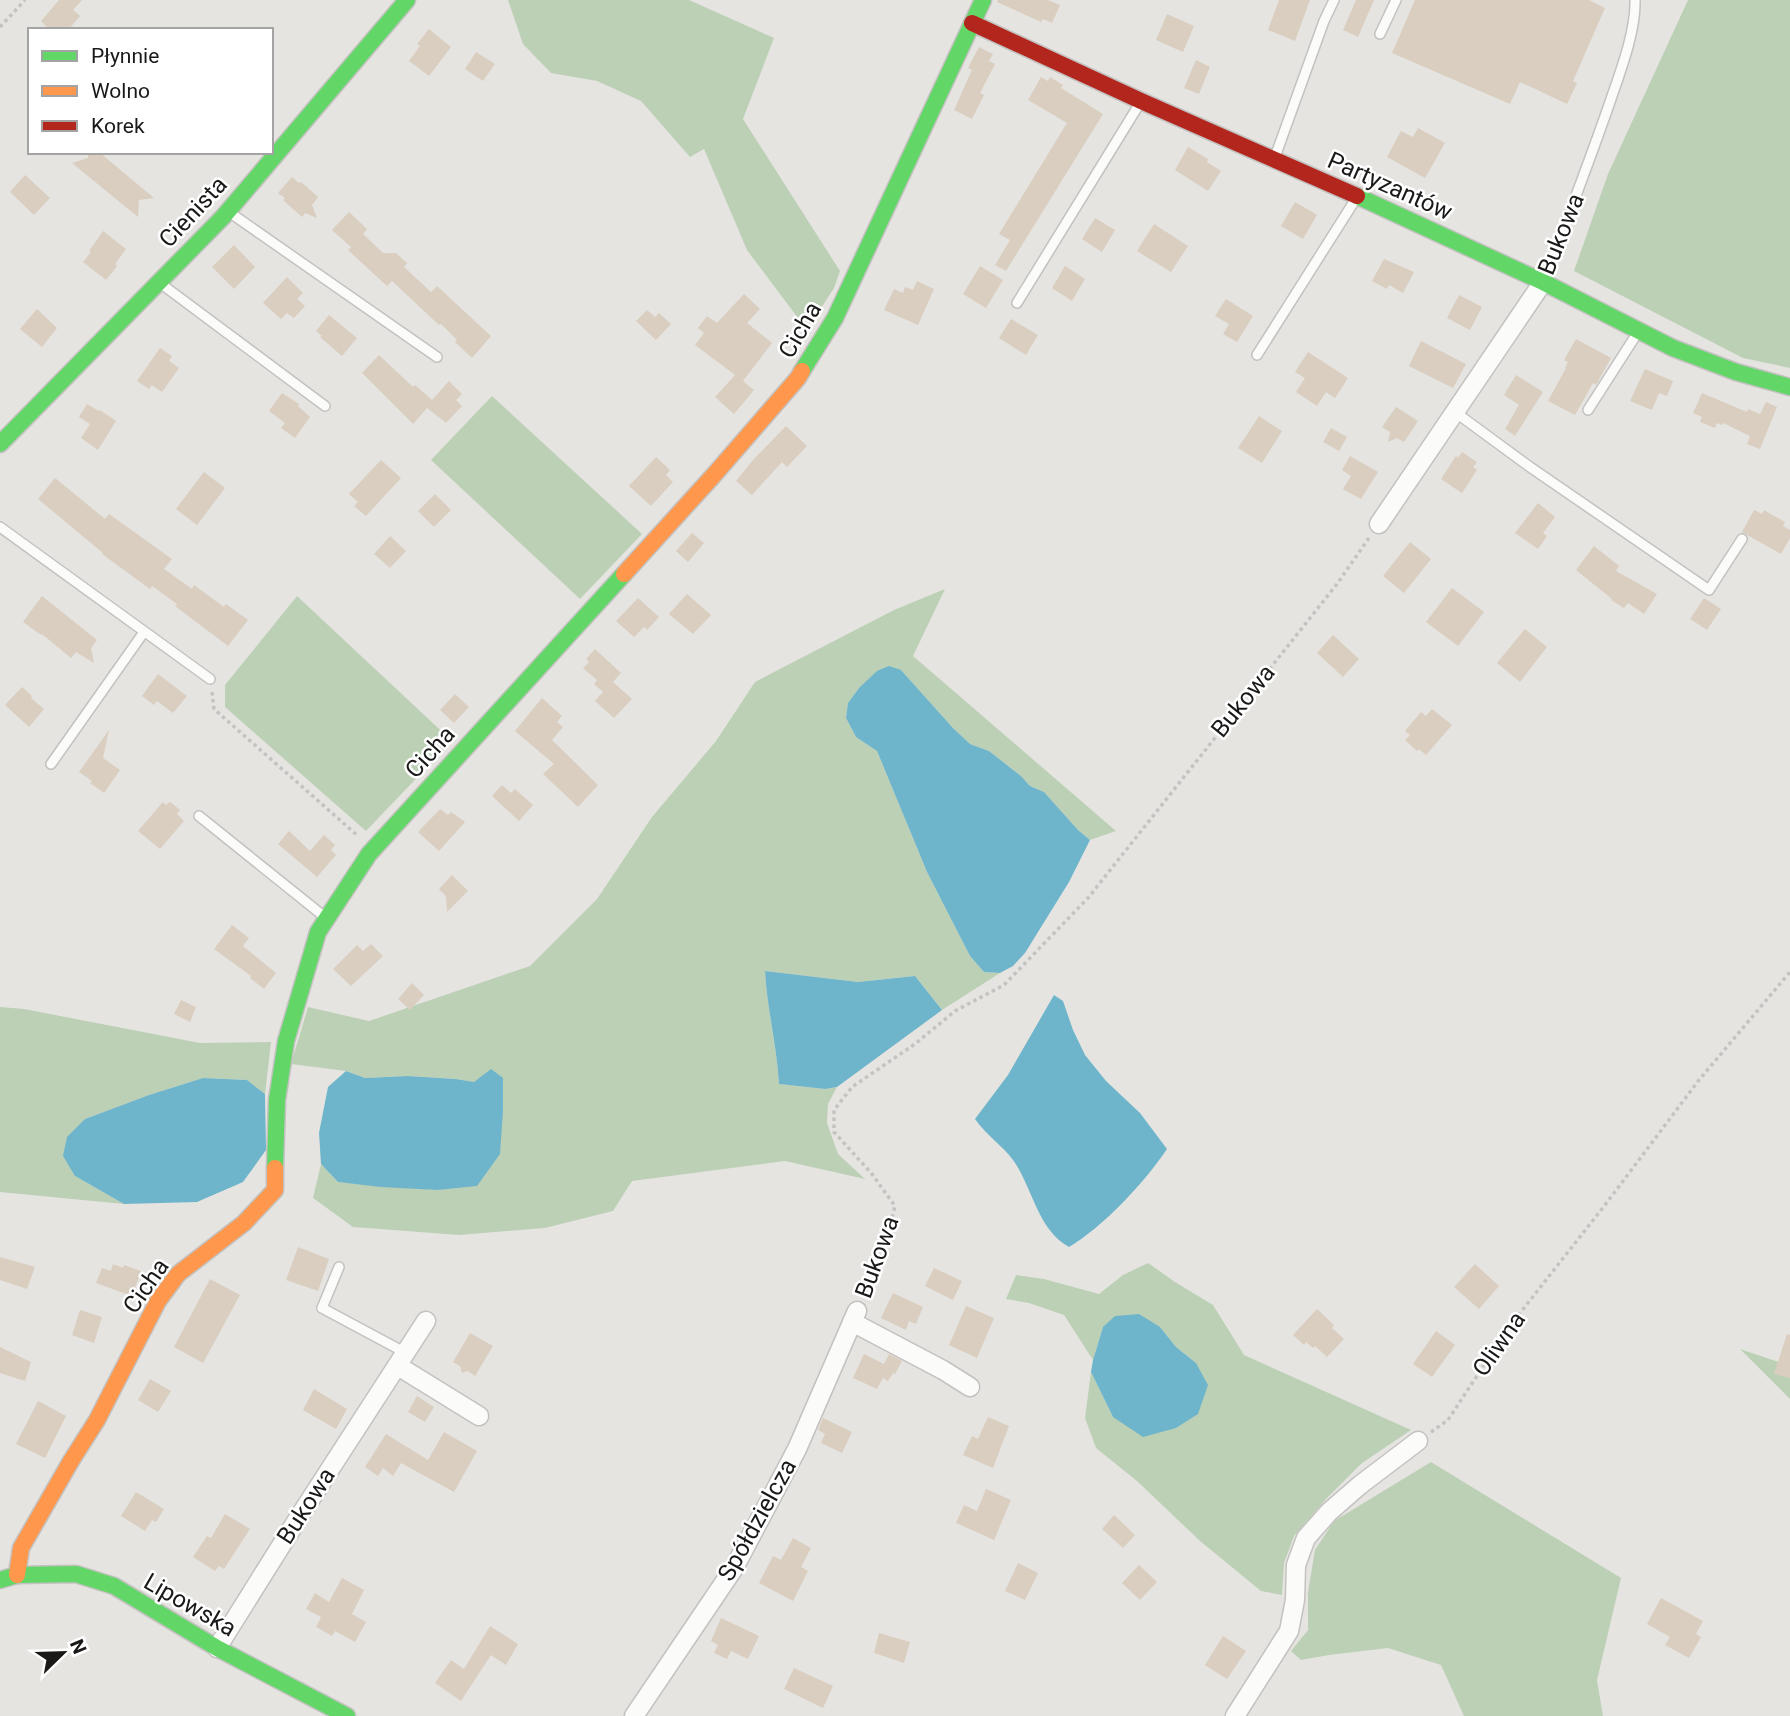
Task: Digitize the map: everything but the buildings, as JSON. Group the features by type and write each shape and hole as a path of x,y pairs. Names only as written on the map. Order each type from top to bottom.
{"street":[{"name":"Cienista","path":"0,444 228,211 407,0"},
{"name":"Cicha","path":"17,1575 21,1548 97,1420 158,1301 178,1273 244,1223 275,1190 278,1100 286,1041 318,932 373,849 713,476 798,378 835,318 983,0"},
{"name":"Partyzantów","path":"972,23 1543,282 1673,348 1736,372 1790,387"},
{"name":"Bukowa","path":"1379,524 1543,282"},
{"path":"854,1316 970,1387"},
{"name":"Spółdzielcza","path":"634,1716 734,1568 797,1448 854,1316"},
{"name":"Bukowa","path":"217,1648 426,1321"},
{"path":"402,1359 480,1416"},
{"path":"1236,1716 1289,1631 1295,1600 1296,1565 1307,1538 1329,1512 1418,1441"},
{"name":"Lipowska","path":"0,1580 17,1575 76,1574 114,1586 217,1648 347,1716"}],"lane":[{"path":"1274,159 1334,0"},
{"path":"1380,34 1396,0"},
{"name":"Bukowa","path":"1543,282 1589,164 1621,70 1636,13 1635,0"},
{"path":"1017,303 1141,101"},
{"path":"1257,355 1357,196"},
{"path":"228,211 437,357"},
{"path":"159,282 325,406"},
{"path":"1588,410 1639,330"},
{"path":"1455,412 1709,590 1742,539"},
{"path":"0,527 210,679"},
{"path":"51,764 144,632"},
{"path":"199,816 327,919"},
{"path":"339,1267 322,1308 402,1359"}],"path":[{"path":"0,26 25,0"},
{"name":"Bukowa","path":"854,1316 885,1247 895,1206 872,1174 834,1132 834,1110 852,1087 915,1044 955,1011 1004,985 1088,898 1337,584 1379,524"},
{"path":"210,679 214,709 373,849"},
{"name":"Oliwna","path":"1418,1441 1448,1420 1509,1327 1699,1080 1790,972"}],"green space":[{"path":"508,0 689,0 774,38 743,119 840,271 834,288 807,330 747,250 704,149 690,157 641,101 597,81 551,73 523,44"},
{"path":"1688,0 1790,0 1790,368 1743,358 1574,271 1608,174"},
{"path":"492,396 642,534 580,599 431,460"},
{"path":"945,589 913,656 1116,831 1090,840 1044,792 1030,786 989,751 970,744 901,670 859,688 848,703 846,718 856,737 877,751 927,872 970,956 984,972 1000,973 942,1010 915,976 858,982 765,971 779,1084 825,1089 837,1087 828,1104 827,1123 838,1154 865,1179 785,1161 632,1181 613,1211 545,1228 459,1235 353,1227 313,1198 321,1164 338,1182 437,1190 474,1082 408,1076 365,1078 346,1071 291,1064 308,1007 369,1021 530,966 597,899 652,817 716,741 755,682 894,610"},
{"path":"297,596 452,741 366,831 225,707 225,685"},
{"path":"0,1007 24,1009 200,1043 271,1042 265,1094 247,1080 203,1078 85,1119 75,1176 124,1204 0,1192"},
{"path":"1148,1263 1213,1305 1244,1355 1411,1430 1362,1463 1294,1536 1284,1563 1282,1595 1261,1591 1200,1541 1137,1481 1096,1448 1085,1418 1091,1372 1113,1417 1196,1363 1176,1347 1160,1327 1103,1327 1093,1360 1064,1315 1029,1303 1006,1299 1016,1275 1044,1279 1099,1294 1123,1275"},
{"path":"1740,1349 1790,1366 1790,1399"},
{"path":"1431,1462 1621,1578 1597,1680 1603,1716 1464,1716 1441,1665 1388,1648 1301,1660 1291,1651 1308,1630 1308,1592 1315,1550 1334,1521"}],"water":[{"path":"889,666 901,670 970,744 989,751 1030,786 1044,792 1090,840 1069,882 1025,953 1013,966 1000,973 984,972 970,956 927,872 877,751 856,737 846,718 848,703 859,688 877,671"},
{"path":"765,971 858,982 915,976 942,1010 837,1087 825,1089 779,1084"},
{"path":"1054,995 1063,1001 1085,1055 1106,1081 1140,1113 1167,1149 1123,1203 1096,1228 1069,1247 1058,1239 1042,1219 1013,1160 975,1119 1008,1075"},
{"path":"491,1069 503,1078 500,1154 477,1186 437,1190 338,1182 321,1164 319,1133 328,1087 346,1071 365,1078 408,1076 474,1082"},
{"path":"203,1078 247,1080 265,1094 266,1150 243,1182 197,1202 124,1204 75,1176 63,1156 67,1137 85,1119"},
{"path":"1139,1314 1160,1327 1176,1347 1196,1363 1208,1385 1198,1414 1176,1428 1143,1437 1113,1417 1091,1372 1103,1327 1115,1316"}],"traffic: fast":[{"path":"0,444 223,217 407,0"},
{"path":"802,371 835,318 983,0"},
{"path":"1357,196 1543,282 1673,348 1736,372 1790,387"},
{"path":"275,1168 277,1100 286,1041 318,932 369,854 624,574"},
{"path":"0,1580 17,1575 76,1574 114,1586 217,1648 347,1716"}],"traffic: slow":[{"path":"624,574 713,476 802,371"},
{"path":"17,1575 21,1548 97,1420 158,1301 178,1274 244,1223 275,1190 275,1168"}],"traffic: jam":[{"path":"972,23 1357,196"}]}
